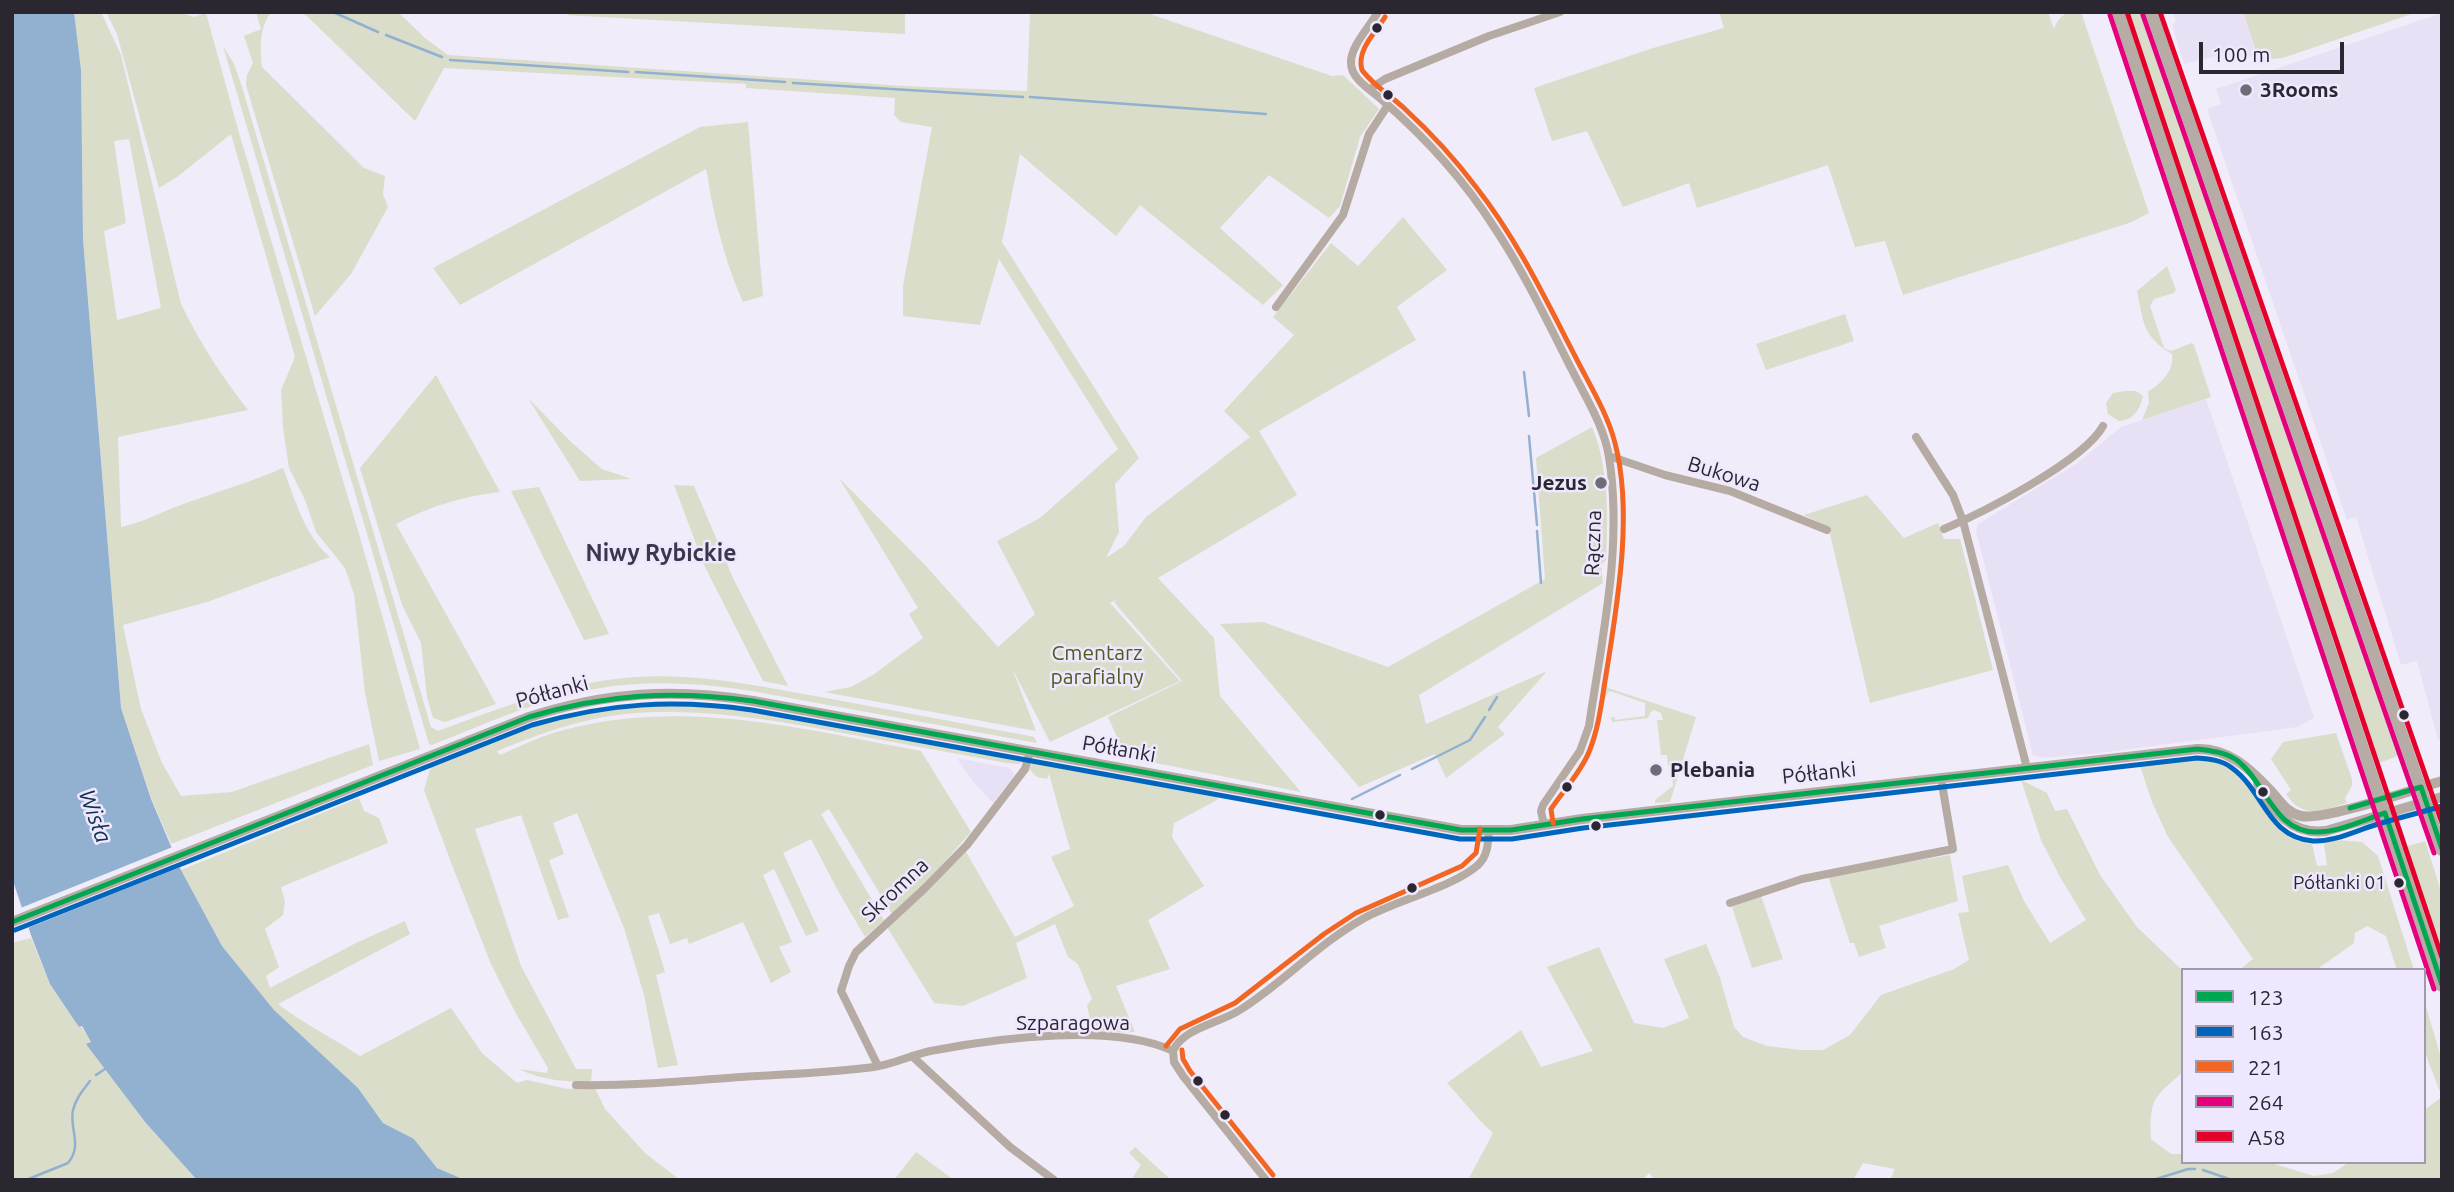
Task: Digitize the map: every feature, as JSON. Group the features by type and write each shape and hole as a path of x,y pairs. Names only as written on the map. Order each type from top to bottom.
{"main road":[{"path":"2118,12 2442,986"},
{"path":"2151,12 2442,850"}],"street":[{"name":"Rączna","path":"1378,12 1356,47 1351,61 1354,73 1432,147 1496,230 1592,410 1609,456 1614,539 1589,726 1580,751 1542,808 1544,825"},
{"path":"1370,89 1385,79 1489,36 1560,12"},
{"path":"1276,307 1343,215 1369,134 1388,105"},
{"path":"1944,529 2009,497 2097,437 2103,426"},
{"path":"1916,437 1953,495 1963,521 2027,768"},
{"name":"Bukowa","path":"1609,456 1665,475 1722,489 1826,530"},
{"name":"Półłanki","path":"12,922 545,712 598,699 652,693 740,698 1461,830 1544,825 2205,748 2228,754 2251,771 2287,809 2301,816 2319,817 2442,781"},
{"name":"Skromna","path":"878,1066 841,991 849,966 856,953 880,928 925,888 967,845 1025,769 1030,752"},
{"name":"Półłanki","path":"2251,771 2273,808 2286,822 2313,832 2326,831 2442,797"},
{"path":"1730,902 1802,879 1953,849 1941,778"},
{"path":"1266,1180 1183,1076 1174,1062 1173,1051 1177,1043 1247,1005 1313,951 1351,926 1388,906 1449,882 1477,866 1486,853 1489,830"},
{"name":"Szparagowa","path":"576,1085 634,1086 825,1073 878,1066 934,1050 1041,1037 1087,1036 1144,1041 1173,1051"},
{"path":"912,1056 1010,1147 1055,1180"}],"shaded area":[{"path":"2173,12 2243,12 2258,58 2221,55 2184,64 2172,24 2176,22"},
{"path":"2442,13 2442,739 2438,740 2417,661 2401,665 2356,517 2347,520 2207,109 2221,104 2216,89"},
{"path":"2206,399 2314,718 2297,727 2261,732 2091,754 2044,758 2033,755 1976,531 1978,524 2076,464 2121,427"},
{"path":"957,758 1010,768 1015,775 993,803 973,782"}],"green space":[{"path":"74,12 101,12 121,55 181,304 212,359 248,410 118,437 121,527 283,468 307,527 330,557 207,602 123,625 141,709 162,763 181,796 232,792 369,744 373,765 171,844 151,798 121,708 83,239 81,70","holes":["129,139 161,308 117,320 104,231 126,223 114,141"]},
{"path":"106,12 179,12 193,17 206,13 420,749 379,761 365,693 354,594 345,568 316,532 305,500 289,468 281,390 295,357 231,134 159,188 117,34"},
{"path":"256,12 271,12 262,32 262,67 364,168 385,176 383,194 388,207 351,274 315,316 246,85 253,63 244,36 261,29"},
{"name":"Cmentarz parafialny","path":"300,12 398,12 425,38 448,55 904,86 1027,91 1030,12 1144,12 1332,76 1343,75 1379,109 1360,137 1340,206 1329,218 1269,175 1220,228 1283,285 1263,305 1140,205 1116,236 1020,154 1002,242 1139,458 1115,484 1119,532 1106,558 1124,546 1146,517 1250,437 1224,411 1294,335 1273,317 1331,243 1358,266 1403,217 1447,270 1397,307 1416,340 1259,431 1297,495 1158,578 1214,638 1220,696 1301,792 1126,757 1108,717 1182,681 1114,602 1120,598 1110,603 1180,681 1050,742 1012,668 1036,731 824,692 851,687 873,675 923,638 909,614 918,608 839,478 926,566 998,647 1035,614 997,541 1040,518 1118,449 999,259 980,325 903,316 903,286 932,127 901,122 894,115 895,98 746,88 746,84 444,68 415,121"},
{"path":"575,12 905,12 905,34 566,15"},
{"path":"1719,12 2048,12 2054,29 2064,15 2081,12 2149,213 2132,222 1903,295 1885,241 1855,247 1828,165 1697,208 1689,183 1623,207 1587,131 1552,141 1534,88 1653,48 1724,28"},
{"path":"2107,12 2112,12 2253,441 2227,374"},
{"path":"2123,12 2143,12 2400,755 2379,763 2347,666 2322,611"},
{"path":"2243,12 2417,12 2283,58 2259,60"},
{"path":"223,46 234,64 242,87 431,727 438,731 526,700 593,682 669,676 748,684 826,698 1030,736 1034,737 1037,743 746,690 655,683 578,692 429,744"},
{"path":"748,122 763,296 743,302 722,243 706,169 460,305 433,268 700,127"},
{"path":"2167,266 2176,290 2154,299 2150,306 2164,348 2171,351 2192,343 2194,345 2211,397 2142,420 2149,403 2148,391 2166,376 2172,354 2162,347 2155,341 2146,328 2137,291"},
{"path":"1845,314 1854,341 1766,370 1756,344"},
{"path":"436,375 500,492 446,503 396,524 496,704 445,722 433,718 427,697 421,643 402,605 360,468"},
{"path":"2136,391 2143,396 2136,413 2129,419 2119,421 2108,414 2106,403 2113,393"},
{"path":"528,398 602,469 631,479 580,481"},
{"path":"1592,427 1602,458 1606,492 1606,560 1601,565 1603,583 1419,695 1426,724 1547,671 1498,727 1505,734 1446,778 1435,754 1359,787 1220,624 1263,622 1388,667 1545,579 1536,458"},
{"path":"674,485 694,486 733,578 788,686 763,681 704,565"},
{"path":"539,487 609,634 584,640 511,491"},
{"path":"1867,495 1904,538 1938,523 1944,539 1960,539 1993,670 1870,703 1830,534 1831,528 1804,515"},
{"path":"1602,686 1696,717 1670,802 1655,803 1655,800 1673,786 1672,767 1668,766 1667,755 1661,755 1657,720 1663,720 1661,713 1654,710 1648,718 1612,722 1611,717 1615,720 1645,716 1645,703 1610,691 1606,697 1601,694"},
{"path":"683,702 737,707 1023,762 1006,763 765,720 681,712 625,714 575,723 497,751 500,755 564,730 609,721 654,717 743,720 788,726 921,751 971,832 930,878 892,914 829,809 821,814 884,920 865,937 811,839 783,853 819,931 806,936 774,869 763,875 792,942 779,947 791,972 771,983 743,922 689,944 687,938 670,944 659,913 648,916 665,972 656,975 678,1065 658,1068 644,995 624,928 577,813 553,823 564,854 549,860 569,917 558,920 521,815 475,829 521,966 576,1069 592,1069 591,1082 554,1080 527,1073 519,1069 547,1073 548,1068 491,964 452,865 424,790 431,766 554,720 615,707"},
{"path":"2336,733 2352,779 2352,786 2345,798 2347,803 2321,811 2299,807 2286,794 2291,790 2271,759 2283,742"},
{"path":"2198,758 2220,763 2237,772 2281,829 2294,839 2312,844 2317,866 2327,865 2324,844 2336,840 2362,842 2378,856 2413,968 2396,968 2386,936 2367,926 2355,933 2354,943 2319,968 2242,968 2253,959 2168,837 2152,802 2139,763"},
{"path":"1033,762 1218,796 1217,800 1174,823 1172,837 1204,886 1148,920 1170,969 1116,986 1135,1032 1093,1033 1087,1005 1092,999 1078,964 1068,957 1055,924 1016,943 1027,978 963,1006 934,1003 887,927 966,852 1015,937 1074,906 1051,857 1070,849 1049,774 1047,779 1037,777 1029,769"},
{"path":"2021,780 2047,793 2055,811 2067,809 2100,875 2137,927 2181,969 2181,1074 2155,1100 2151,1115 2151,1139 2171,1154 2181,1154 2181,1164 2275,1164 2314,1176 2333,1173 2346,1164 2426,1164 2426,1109 2442,1097 2442,1180 1890,1180 1895,1169 1863,1163 1853,1180 1655,1180 1649,1173 1642,1180 1468,1180 1493,1133 1447,1083 1521,1030 1541,1067 1593,1051 1547,967 1599,947 1634,1023 1663,1028 1689,1018 1664,959 1706,944 1720,978 1734,1027 1743,1037 1767,1046 1823,1050 1850,1035 1881,995 1954,969 1969,960 1958,913 1969,912 1962,876 2008,865 2024,901 2050,943 2086,920 2041,840"},
{"path":"359,798 364,811 379,818 388,843 281,887 285,902 283,915 265,929 279,967 266,976 270,988 405,921 410,934 278,1004 360,1056 451,1008 482,1053 517,1083 527,1080 568,1089 595,1088 605,1109 645,1153 680,1180 465,1180 437,1168 414,1139 383,1123 358,1088 274,1010 222,946 181,870"},
{"path":"2425,841 2442,894 2442,969 2402,848"},
{"path":"1950,855 1958,901 1879,926 1886,948 1859,957 1854,943 1850,943 1828,876"},
{"path":"1761,896 1783,959 1752,968 1732,907"},
{"path":"31,938 50,984 92,1042 87,1044 145,1122 197,1180 12,1180 12,943"},
{"path":"2426,1007 2442,1061 2442,1097 2426,1055"},
{"path":"1135,1147 1171,1180 1131,1180 1141,1165 1129,1153"},
{"path":"916,1152 954,1180 894,1180"}],"water":[{"name":"Wisła","path":"12,12 74,12 81,70 83,239 121,708 151,799 181,870 222,946 274,1010 358,1088 383,1123 414,1139 437,1168 465,1180 197,1180 145,1122 86,1044 91,1042 50,984 32,938 12,878"}],"pier":[{"path":"175,846 183,866 25,929 18,909"}],"waterway":[{"path":"333,12 378,32"},
{"path":"386,35 442,57"},
{"path":"450,60 628,72"},
{"path":"636,72 785,82"},
{"path":"793,83 1023,97"},
{"path":"1030,97 1266,114"},
{"path":"1524,372 1529,416"},
{"path":"1529,436 1537,525"},
{"path":"1537,531 1541,583"},
{"path":"1489,710 1497,697"},
{"path":"1412,769 1470,740 1485,717"},
{"path":"1352,799 1400,775"},
{"path":"96,1075 105,1069"},
{"path":"26,1180 68,1163 75,1150 73,1110 90,1081"},
{"path":"2153,1180 2195,1169"},
{"path":"2203,1170 2232,1180"}],"transit line":[{"name":"A58","path":"2127,12 2442,958"},
{"name":"A58","path":"2160,12 2442,823"},
{"name":"264","path":"2110,15 2434,989"},
{"name":"264","path":"2143,15 2434,853"},
{"name":"221","path":"1385,17 1364,48 1362,70 1433,137 1460,166 1491,207 1541,291 1603,409 1615,443 1623,498 1622,556 1602,700 1589,752 1577,774 1551,809 1553,823"},
{"name":"123","path":"12,922 529,717 585,703 667,695 753,701 1461,830 1511,830 1582,819 2197,749 2213,751 2238,761 2248,770 2280,815 2302,830 2334,830 2385,813 2442,985"},
{"name":"163","path":"15,930 532,725 587,712 641,705 695,705 752,710 1460,839 1512,839 1583,828 2197,758 2211,759 2228,765 2243,778 2267,812 2285,831 2298,838 2313,841 2337,838 2442,806"},
{"name":"123","path":"2350,808 2421,787 2442,849"},
{"name":"221","path":"1166,1046 1180,1029 1235,1003 1324,934 1356,913 1462,866 1476,853 1480,829"},
{"name":"221","path":"1182,1050 1183,1059 1190,1071 1273,1175"}],"place":[{"name":"3Rooms","path":"2246,90"},
{"name":"Jezus","path":"1601,483"},
{"name":"Plebania","path":"1656,770"},
{"name":"Półłanki 01","path":"2399,883"}],"district":[{"name":"Niwy Rybickie","path":"661,553"}]}
